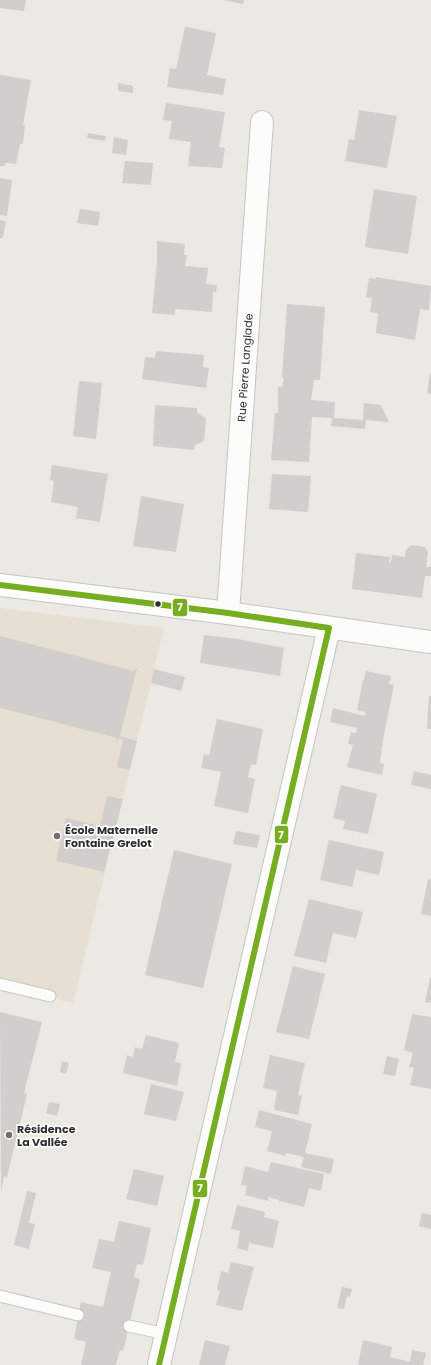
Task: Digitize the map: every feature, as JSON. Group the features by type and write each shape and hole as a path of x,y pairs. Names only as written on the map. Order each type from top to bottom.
{"street":[{"name":"Rue Pierre Langlade","path":"228,614 262,122"},
{"path":"0,585 431,642"},
{"path":"159,1365 329,628"}],"lane":[{"path":"0,984 50,996"},
{"path":"0,1296 78,1315"},
{"path":"129,1326 166,1334"}],"shaded area":[{"name":"École Maternelle Fontaine Grelot","path":"0,608 164,628 73,1003 0,984"}],"building":[{"path":"0,0 26,0 24,11 0,8"},
{"path":"223,0 244,0 243,4"},
{"path":"185,27 216,33 207,75 226,79 223,95 167,87 170,68 176,69"},
{"path":"0,75 31,80 23,125 25,125 23,144 20,144 16,164 5,163 5,166 0,166"},
{"path":"118,83 133,86 133,93 118,91"},
{"path":"166,103 225,112 219,147 225,148 222,168 188,166 191,142 169,139 172,121 163,120"},
{"path":"359,110 397,116 387,168 345,161 349,139 354,140"},
{"path":"88,133 106,136 105,141 87,138"},
{"path":"114,137 128,140 126,155 112,153"},
{"path":"125,161 153,163 151,185 122,183"},
{"path":"0,178 12,180 7,216 0,215"},
{"path":"374,189 417,196 408,254 365,247"},
{"path":"80,209 100,212 98,226 77,223"},
{"path":"0,220 6,221 3,237 0,239"},
{"path":"157,241 185,244 184,255 187,255 185,266 208,268 206,284 217,285 216,292 213,291 212,312 175,309 175,315 152,313 157,262"},
{"path":"376,277 431,286 429,310 420,309 415,340 376,333 378,313 370,312 372,298 366,297 369,278 376,279"},
{"path":"287,304 325,307 320,380 314,380 311,400 335,402 334,418 363,420 364,403 381,405 389,422 366,420 365,429 331,426 332,418 312,417 309,462 271,460 275,413 278,413 278,387 282,387 284,378 282,378"},
{"path":"156,351 204,355 203,367 209,368 206,388 142,379 145,357 155,358"},
{"path":"431,373 431,394 427,393"},
{"path":"79,381 102,383 96,439 73,436"},
{"path":"155,405 197,408 197,413 206,418 204,441 195,445 194,450 153,446"},
{"path":"52,465 108,474 100,522 76,518 78,507 51,502 54,481 50,480"},
{"path":"272,474 311,476 308,512 269,509"},
{"path":"141,496 184,504 176,552 133,546"},
{"path":"411,545 425,547 428,553 426,567 431,567 431,576 425,576 422,598 352,589 356,553 390,557 389,562 391,562 392,555 405,557 406,550"},
{"path":"204,635 238,639 284,648 280,676 200,663"},
{"path":"0,636 134,671 137,668 120,736 137,741 130,770 117,767 123,739 119,738 118,741 117,738 0,708"},
{"path":"154,669 185,677 181,691 151,683"},
{"path":"366,671 391,676 389,684 394,685 381,750 380,763 384,764 382,775 347,767 353,745 348,744 351,732 356,733 357,728 330,722 333,708 365,716 366,712 357,710"},
{"path":"429,696 431,696 431,729 427,729"},
{"path":"217,719 263,729 256,765 251,764 248,777 255,779 248,813 214,806 221,772 201,768 204,754 209,755"},
{"path":"414,771 431,775 431,789 411,785"},
{"path":"341,785 377,794 368,834 343,829 345,821 333,818"},
{"path":"107,796 123,799 104,872 56,861 66,818 100,826"},
{"path":"236,831 260,835 257,848 233,844"},
{"path":"329,840 384,852 379,875 356,870 352,887 320,880"},
{"path":"174,850 232,864 203,988 145,975"},
{"path":"428,879 431,880 431,916 421,914"},
{"path":"309,899 363,912 356,938 333,933 326,963 294,956"},
{"path":"293,966 325,974 309,1039 276,1032"},
{"path":"431,978 431,1003 425,1002"},
{"name":"Résidence La Vallée","path":"0,1012 42,1022 24,1093 27,1094 7,1177 4,1176 1,1192"},
{"path":"412,1014 431,1017 431,1089 410,1085 414,1068 409,1067 413,1053 404,1050"},
{"path":"146,1035 179,1043 175,1062 181,1063 177,1086 123,1073 127,1055 133,1057 135,1047 142,1049"},
{"path":"270,1055 305,1063 298,1095 302,1096 298,1115 274,1110 277,1091 263,1088"},
{"path":"387,1056 399,1059 395,1076 383,1074"},
{"path":"62,1061 69,1063 66,1074 60,1072"},
{"path":"151,1084 184,1092 176,1121 144,1114"},
{"path":"49,1102 60,1104 57,1116 46,1113"},
{"path":"259,1110 312,1124 305,1153 334,1159 331,1174 301,1167 304,1157 286,1153 286,1156 267,1151 272,1131 255,1127"},
{"path":"271,1162 324,1174 321,1191 309,1188 304,1207 268,1197 268,1201 245,1195 247,1186 241,1185 245,1166 268,1172"},
{"path":"134,1169 164,1176 157,1206 126,1199"},
{"path":"27,1191 36,1193 29,1223 35,1224 29,1249 14,1245"},
{"path":"237,1205 265,1212 264,1217 279,1221 273,1248 249,1243 248,1251 237,1248 240,1231 231,1229"},
{"path":"422,1213 431,1215 431,1229 419,1226"},
{"path":"119,1221 151,1228 143,1265 137,1264 134,1277 140,1279 123,1351 120,1350 116,1365 81,1365 86,1342 74,1339 81,1302 103,1307 111,1272 92,1268 99,1239 114,1242"},
{"path":"231,1262 254,1267 242,1311 216,1305 220,1291 217,1290 221,1271 228,1273"},
{"path":"342,1287 352,1289 350,1297 347,1296 344,1309 337,1308"},
{"path":"205,1340 230,1346 225,1365 199,1365"},
{"path":"363,1340 392,1347 390,1357 410,1362 412,1350 426,1353 423,1365 358,1365"}],"transit line":[{"name":"7","path":"0,585 228,613 329,628 159,1365"}],"place":[{"name":"École Maternelle Fontaine Grelot","path":"57,836"},
{"name":"Résidence La Vallée","path":"9,1135"}]}
